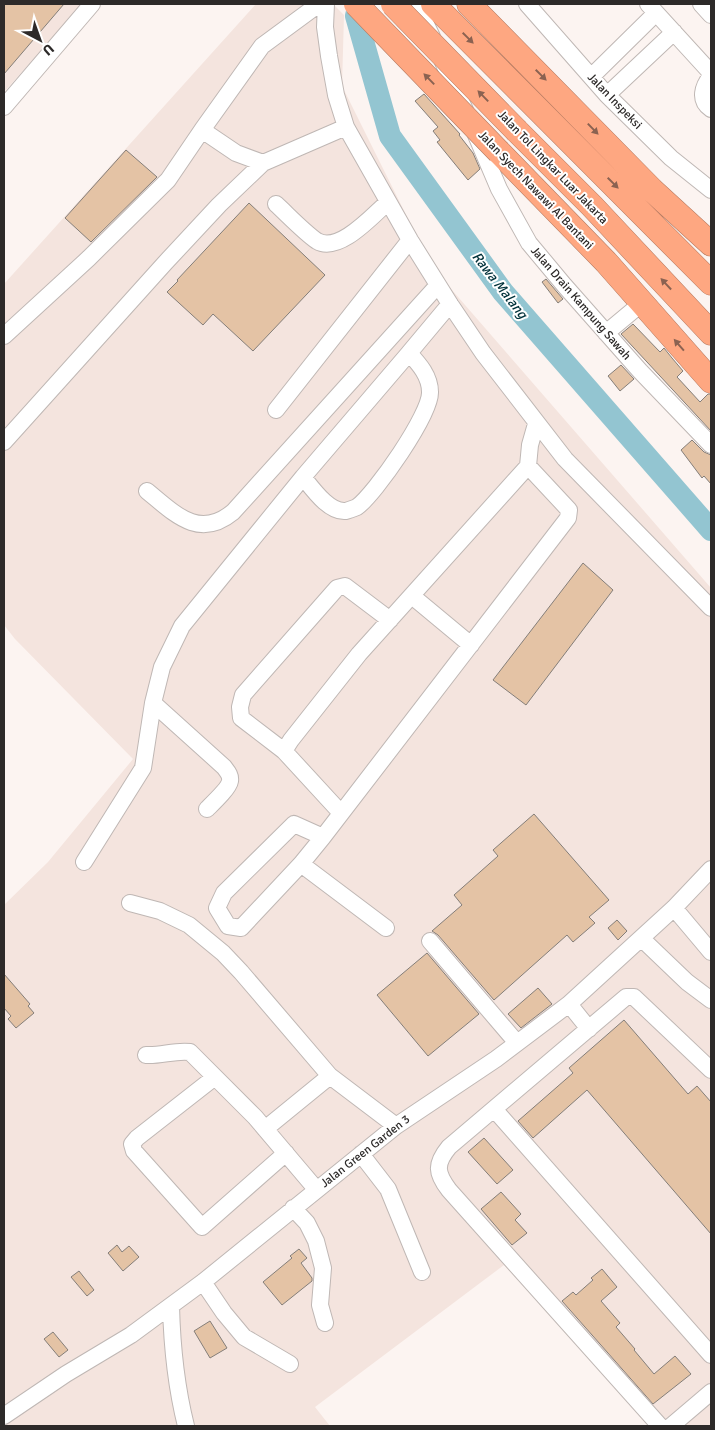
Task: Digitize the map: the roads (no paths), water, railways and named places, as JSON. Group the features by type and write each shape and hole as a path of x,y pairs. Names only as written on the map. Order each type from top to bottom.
{"highway":[{"name":"Jalan Syech Nawawi Al Bantani","path":"356,4 606,262 711,381"},
{"name":"Jalan Tol Lingkar Luar Jakarta","path":"393,4 592,206 711,333"},
{"path":"433,4 709,278"},
{"path":"469,4 652,190 711,244"}],"street":[{"path":"4,107 92,4"},
{"path":"4,336 76,271 168,180 262,46 319,4"},
{"path":"326,4 325,26 329,56 336,95 346,127 410,240 450,304 483,353 536,424 565,459 711,608"},
{"name":"Jalan Drain Kampung Sawah","path":"420,4 421,14 499,189 529,242 606,333 711,445"},
{"name":"Jalan Inspeksi","path":"527,4 607,95 672,158 711,190"},
{"path":"701,4 711,15"},
{"path":"591,77 652,8 711,74 702,92 703,100 711,109"},
{"path":"607,95 674,32"},
{"path":"4,442 218,205 263,163 346,127"},
{"path":"202,130 236,152 263,163"},
{"path":"276,204 319,242 334,243 349,236 388,202"},
{"path":"276,410 410,240"},
{"path":"147,491 174,513 190,523 210,525 223,520 233,512 438,285"},
{"path":"606,333 642,303"},
{"path":"84,862 143,768 153,703 162,667 182,626 302,477 450,304"},
{"path":"302,477 328,505 345,511 357,507 371,491 412,436 431,394 428,379 422,368 409,353"},
{"path":"284,752 291,740 354,662 528,466 530,445 536,424"},
{"path":"323,837 294,824 224,893 217,908 228,926 241,928 301,864 323,837 568,518 569,510 528,466"},
{"path":"341,813 284,752 241,718 240,707 243,695 337,588 344,586 390,620"},
{"path":"412,596 471,645"},
{"path":"153,703 224,766 229,774 231,780 229,785 207,809"},
{"path":"301,864 386,928"},
{"name":"Jalan Green Garden 3","path":"4,1416 66,1374 131,1335 203,1282 396,1126 517,1043 570,1004 674,908 711,869"},
{"path":"130,903 160,911 189,926 223,953 242,972 330,1076 396,1126"},
{"path":"674,908 711,952"},
{"path":"641,938 687,982 711,1000"},
{"path":"430,940 517,1043"},
{"path":"660,1426 442,1180 438,1167 442,1156 449,1147 626,997 634,997 711,1070"},
{"path":"570,1004 589,1029"},
{"path":"146,1055 162,1055 179,1051 190,1052 265,1128 316,1189"},
{"path":"265,1128 330,1076"},
{"path":"215,1077 137,1138 132,1144 134,1151 202,1227 286,1153"},
{"path":"494,1109 711,1355"},
{"path":"362,1154 388,1189 422,1272"},
{"path":"293,1208 307,1223 316,1241 323,1268 320,1305 326,1323"},
{"path":"203,1282 224,1313 244,1337 290,1364"},
{"path":"170,1306 172,1348 177,1386 186,1426"},
{"path":"671,1426 711,1392"}],"waterway":[{"name":"Rawa Malang","path":"359,4 356,16 390,136 503,292 711,530"}]}
